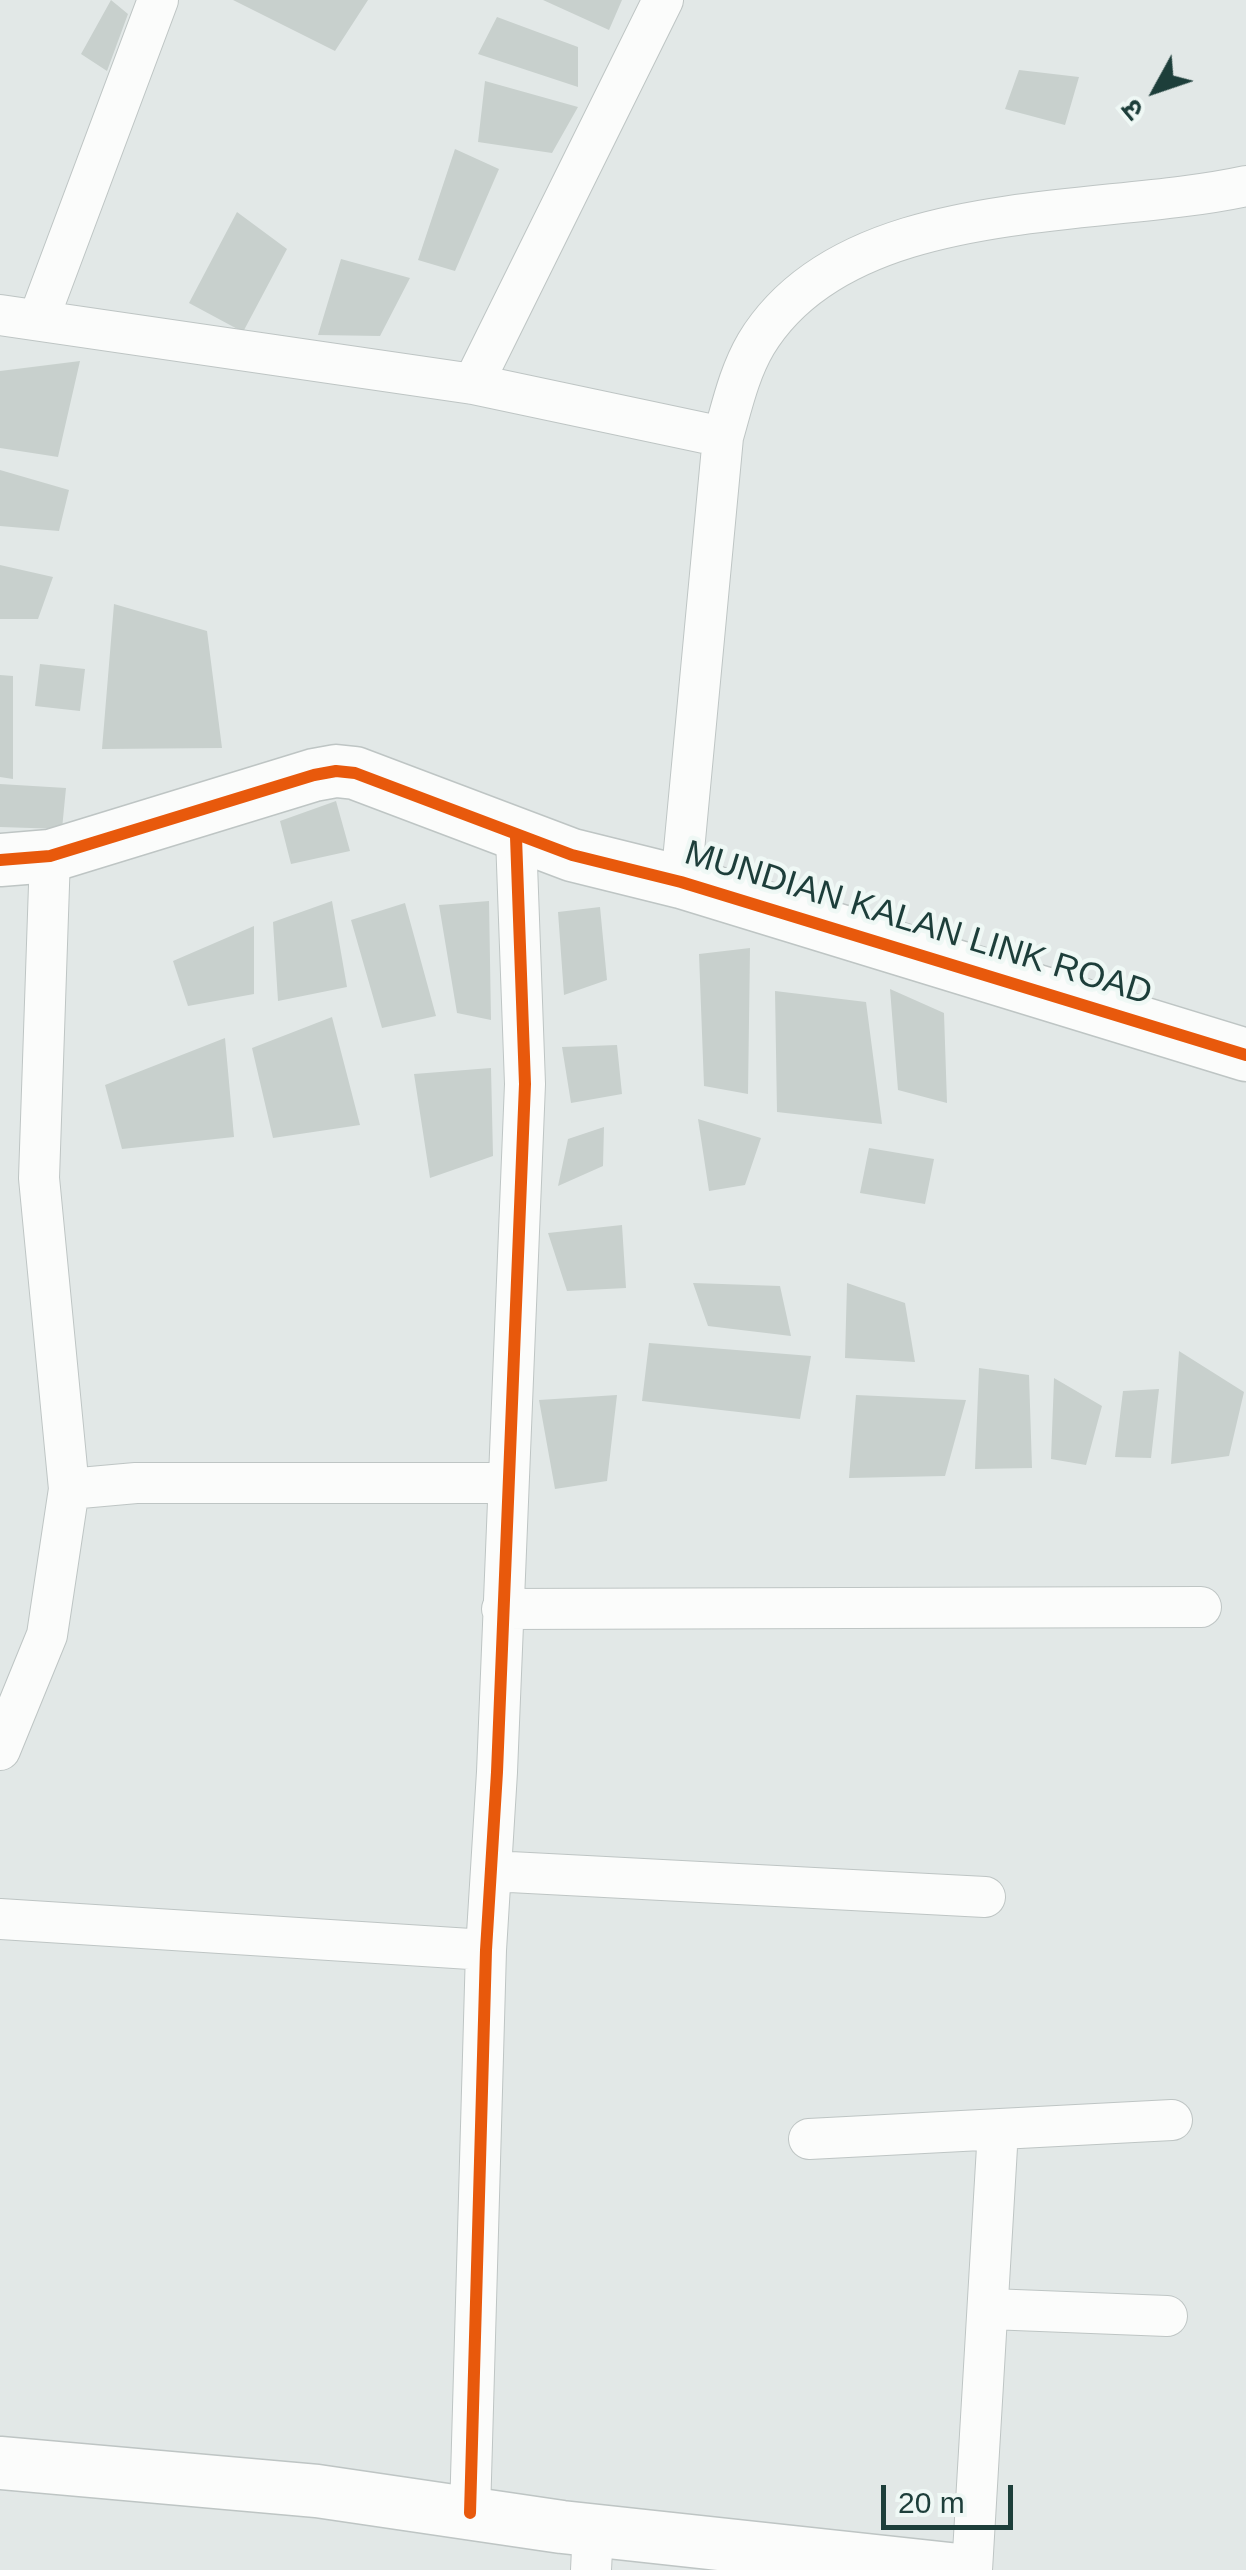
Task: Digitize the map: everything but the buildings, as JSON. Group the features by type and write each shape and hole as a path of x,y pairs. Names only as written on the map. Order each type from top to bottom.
{"street":[{"path":"158,0 19,316 473,384 722,437"},
{"path":"473,384 663,0"},
{"path":"680,882 722,437 743,369 757,342 822,277 874,248 1000,219 1246,186"},
{"name":"MUNDIAN KALAN LINK ROAD","path":"25,858 336,770 355,773 572,855 680,882 1246,1055"},
{"path":"470,2513 486,1950 525,1084 516,837"},
{"path":"0,1750 46,1635 69,1489 39,1178 25,858"},
{"path":"69,1489 136,1483 506,1483"},
{"path":"502,1610 1201,1607"},
{"path":"491,1871 985,1897"},
{"path":"0,1919 486,1950"},
{"path":"809,2138 1172,2120"},
{"path":"972,2570 998,2130"},
{"path":"990,2310 1167,2316"},
{"path":"0,2464 317,2492 470,2513 592,2550 930,2569"}],"cycle path":[{"path":"0,860 50,856 314,775 355,773 572,855 681,882 1246,1055"},
{"path":"470,2513 486,1950 525,1084 516,837"}]}
